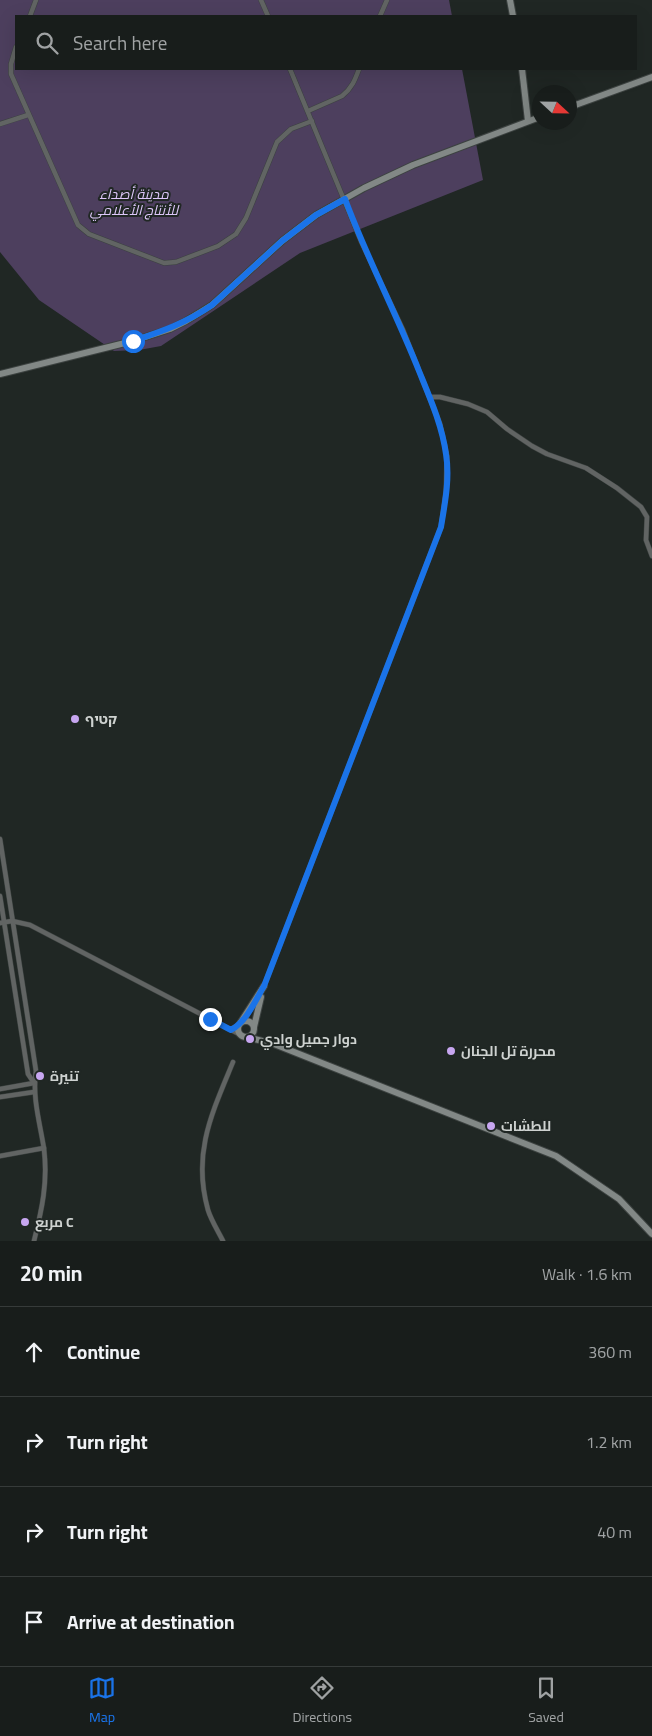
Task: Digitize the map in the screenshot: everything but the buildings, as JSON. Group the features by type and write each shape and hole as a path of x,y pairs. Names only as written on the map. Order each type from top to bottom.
{"main road":[{"path":"510,0 513,15"},
{"path":"522,70 528,121"},
{"path":"577,104 652,77"},
{"path":"0,374 133,341 170,329 212,305 282,241 316,215 413,165 532,120"},
{"path":"264,986 240,1024 239,1034 274,1044 556,1156 619,1199 652,1234"},
{"path":"247,1037 252,1034 254,1028 264,986"},
{"path":"240,1024 249,1022 274,1044"}],"street":[{"path":"30,15 36,0"},
{"path":"260,0 268,15"},
{"path":"380,15 387,0"},
{"path":"15,50 11,64 11,74 75,221 89,234 170,264 218,246 236,234 246,218 277,142 291,129 312,121"},
{"path":"264,986 441,527 446,491 447,456 440,424 403,330 361,241 290,70"},
{"path":"308,111 342,96 354,84 360,70"},
{"path":"0,124 28,115"},
{"path":"430,397 440,397 468,404 487,412 507,429 532,446 547,454 586,468 617,488 641,507 647,517 646,540 652,556"},
{"path":"0,839 36,1071 34,1092 44,1148 46,1174 43,1206 34,1241"},
{"path":"0,896 2,923 28,1074 34,1083"},
{"path":"2,923 20,922 48,934 239,1034"},
{"path":"231,1030 240,1024"},
{"path":"223,1241 208,1211 203,1184 203,1146 208,1123 232,1062"},
{"path":"0,1089 34,1083"},
{"path":"0,1097 34,1092"},
{"path":"0,1156 44,1148"}],"green space":[{"name":"مدينة أصداء للأنتاج الأعلامي","path":"0,0 449,0 452,15 15,15 15,70 462,70 483,180 300,253 161,346 139,350 114,351 39,300 0,252"}],"place":[{"name":"קטיף","path":"75,719"},
{"name":"دوار جميل وادي","path":"250,1039"},
{"name":"محررة تل الجنان","path":"451,1051"},
{"name":"تنيرة","path":"40,1076"},
{"name":"للطشات","path":"491,1126"},
{"name":"مربع C","path":"25,1222"}],"route":[{"path":"133,341 170,329 212,305 282,241 316,215 345,199 361,241 403,330 430,397 440,424 447,456 446,491 441,527 264,986 248,1014 239,1025 231,1030 210,1019"}]}
